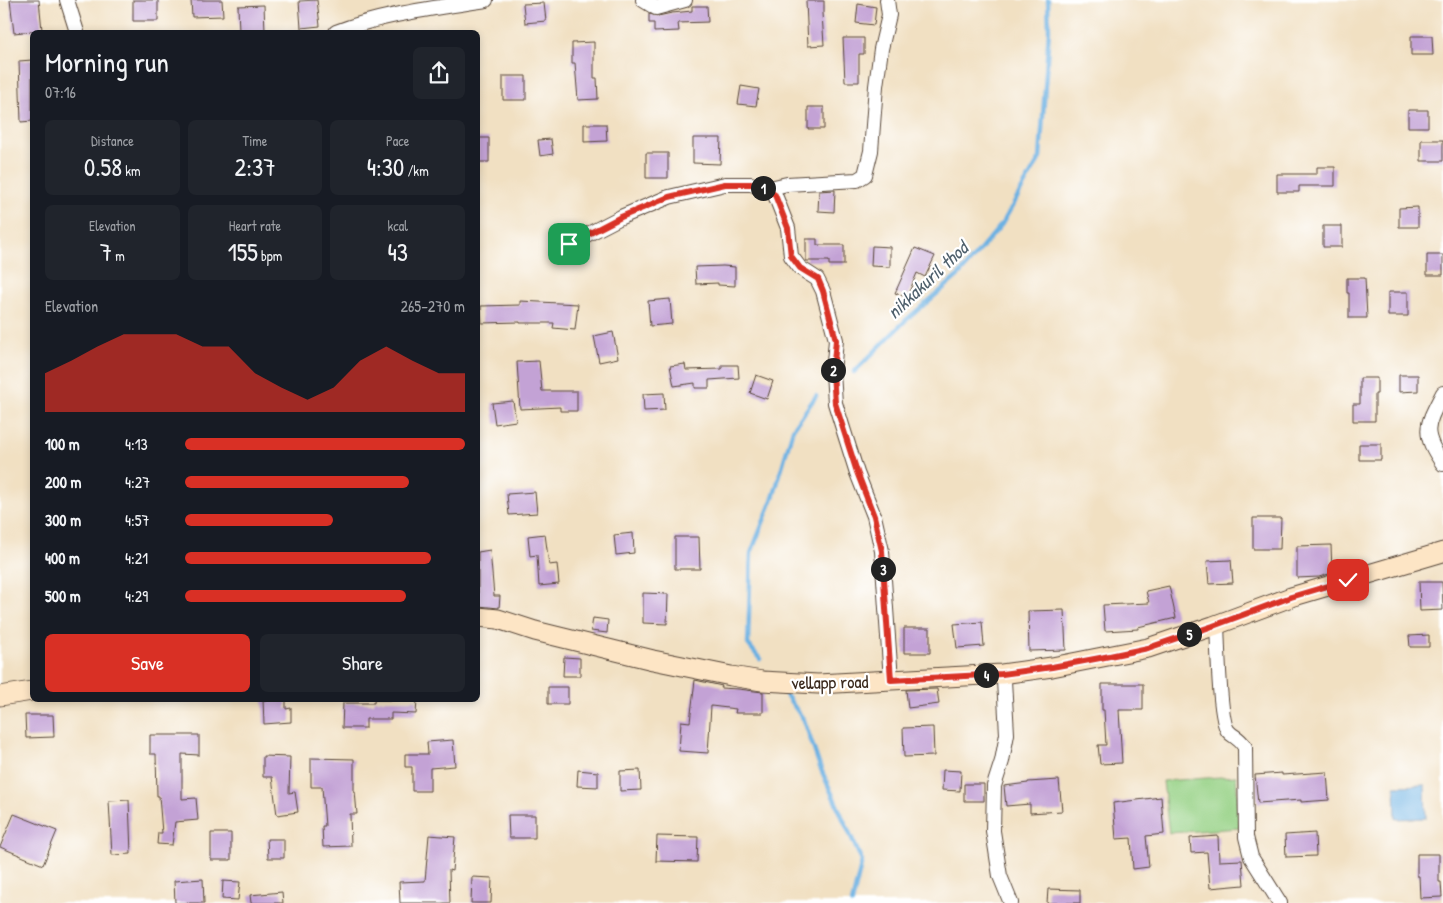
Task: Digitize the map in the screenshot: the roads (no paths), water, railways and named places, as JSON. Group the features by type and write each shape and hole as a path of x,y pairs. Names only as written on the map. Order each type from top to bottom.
{"main road":[{"name":"vellapp road","path":"480,617 498,619 535,631 653,660 762,681 818,684 1002,674 1052,667 1148,648 1217,625 1291,597 1443,552"},
{"path":"0,696 30,691"}],"street":[{"path":"68,0 76,30"},
{"path":"341,30 359,23 486,0"},
{"path":"644,0 656,8 685,0"},
{"path":"766,189 787,184 857,180 865,175 871,151 876,86 889,15 887,0"},
{"path":"569,244 621,217 669,197 725,184 751,184 766,189 775,195 788,228 791,256 800,268 818,279 836,340 833,373 835,403 857,472 874,516 882,551 891,680"},
{"path":"1443,393 1431,418 1427,434 1433,450 1443,464"},
{"path":"1217,625 1219,677 1224,720 1228,730 1240,739 1245,747 1246,837 1250,857 1280,903"},
{"path":"1002,674 1007,734 1002,761 994,786 993,831 1000,876 1010,903"}],"water":[{"path":"1425,785 1426,818 1396,819 1395,786"}],"waterway":[{"name":"nikkakuril thod","path":"854,372 906,320 959,275 1002,224 1040,158 1049,30 1048,0"},
{"name":"nikkakuril thod","path":"760,659 748,644 751,553 774,495 793,429 816,396"},
{"path":"786,695 804,720 820,767 862,861 852,903"}]}
